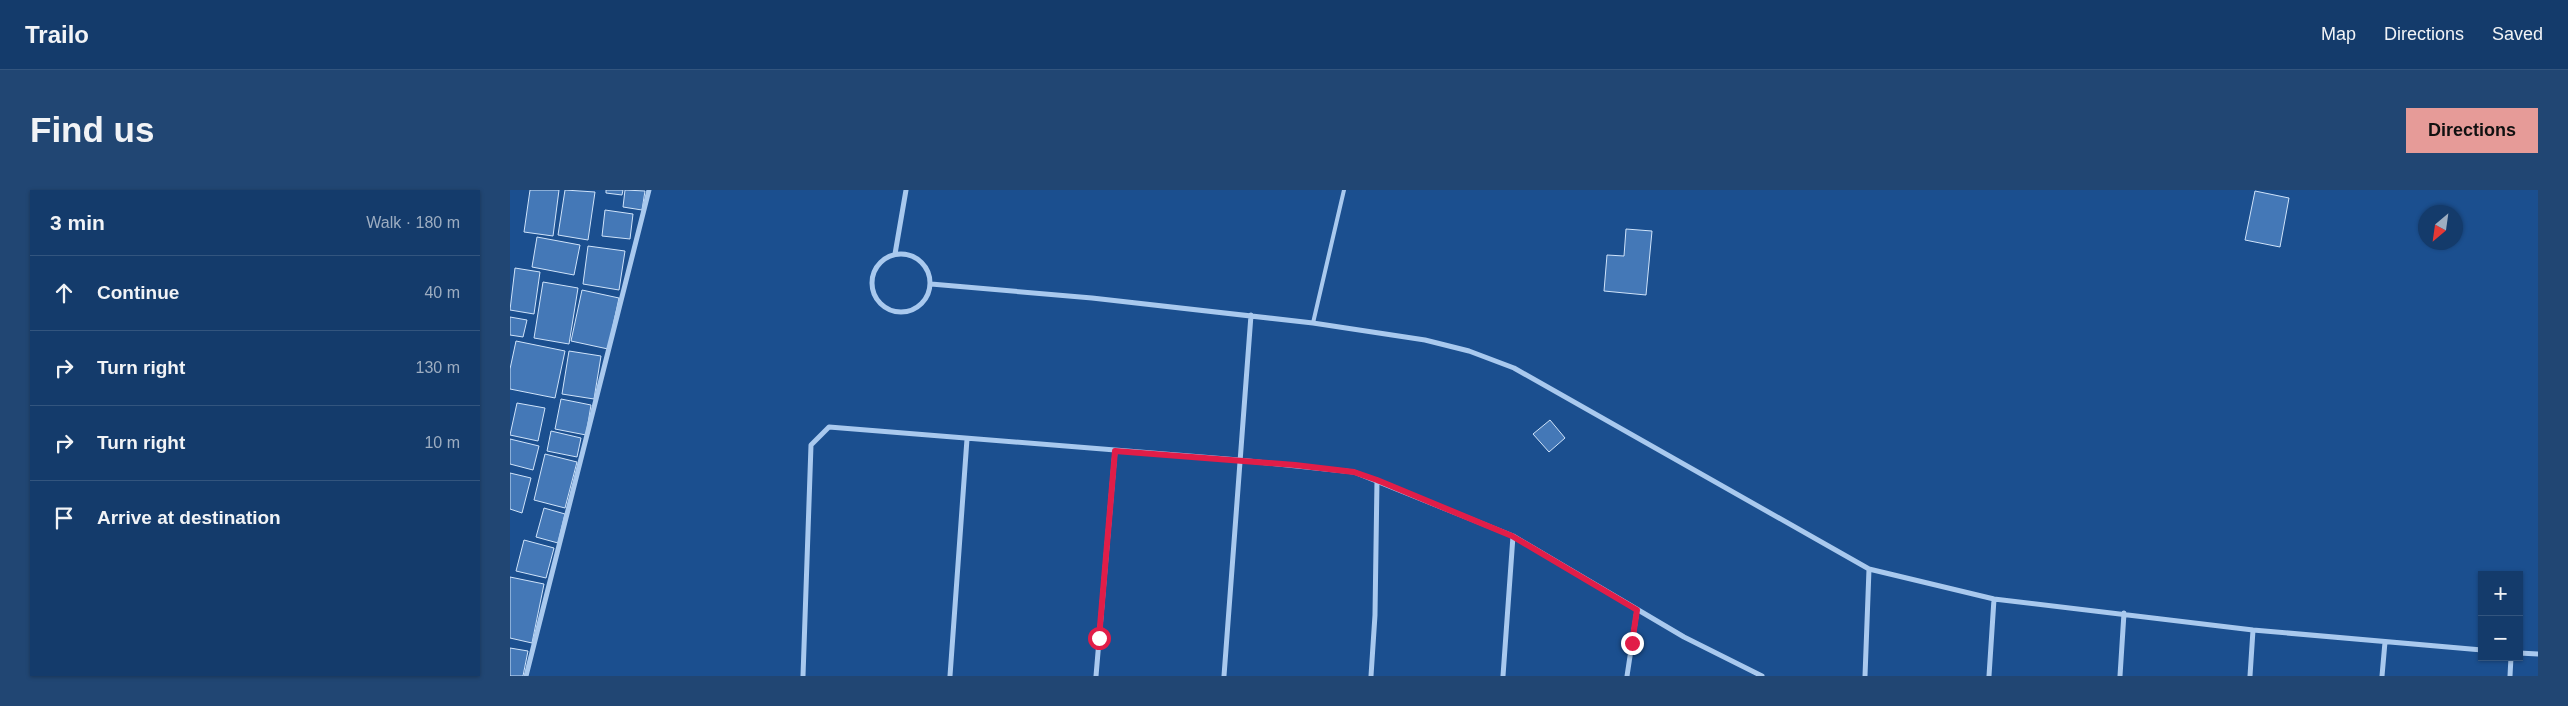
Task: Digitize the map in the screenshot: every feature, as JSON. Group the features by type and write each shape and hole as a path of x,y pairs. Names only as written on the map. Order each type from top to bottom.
{"street":[{"path":"526,676 648,190"},
{"path":"895,254 906,190"},
{"path":"895,254 911,255 924,264 929,273 931,284 924,302 908,312 888,310 874,295 873,274 881,262 895,254"},
{"path":"931,284 1092,298 1251,315 1425,340 1469,351 1514,368 1869,569 1994,599 2253,630 2478,650"},
{"path":"1224,676 1251,315"},
{"path":"803,676 811,445 829,427 1239,460 1354,472 1512,536 1637,610 1752,673 1762,676"},
{"path":"950,676 967,439"},
{"path":"1096,676 1115,451"},
{"path":"1371,676 1375,615 1377,480"},
{"path":"1503,676 1512,536"},
{"path":"1864,676 1869,569"},
{"path":"1990,676 1994,599"},
{"path":"1627,676 1637,610"},
{"path":"2120,676 2124,614"},
{"path":"2250,676 2253,630"},
{"path":"2382,676 2385,642"},
{"path":"2523,653 2538,654"},
{"path":"2510,676 2511,661"}],"lane":[{"path":"1313,324 1344,190"}],"building":[{"path":"530,190 559,190 553,236 524,232"},
{"path":"565,190 595,192 588,240 558,235"},
{"path":"606,190 623,190 622,195 606,193"},
{"path":"625,190 645,191 642,210 623,207"},
{"path":"2255,191 2289,198 2280,247 2245,240"},
{"path":"605,210 633,214 630,239 602,236"},
{"path":"1626,229 1652,231 1646,295 1604,291 1607,255 1624,256"},
{"path":"537,237 580,245 574,275 532,267"},
{"path":"588,246 625,251 619,290 583,284"},
{"path":"515,268 540,272 534,314 510,310"},
{"path":"543,282 578,288 569,344 534,338"},
{"path":"582,290 619,298 608,349 571,341"},
{"path":"510,317 527,320 523,337 510,335"},
{"path":"516,341 565,351 555,398 510,389 510,369"},
{"path":"569,351 601,356 594,399 562,394"},
{"path":"561,399 591,405 586,435 555,429"},
{"path":"517,403 545,408 538,441 510,435"},
{"path":"1550,420 1565,438 1549,452 1533,434"},
{"path":"551,431 581,438 577,457 547,451"},
{"path":"510,439 539,446 533,470 510,464"},
{"path":"545,454 577,462 565,508 534,500"},
{"path":"510,473 531,478 522,513 510,509"},
{"path":"544,508 565,514 558,543 536,537"},
{"path":"524,540 554,548 546,578 516,571"},
{"path":"510,577 544,584 532,643 510,638"},
{"path":"510,648 528,651 523,676 510,676"}],"route":[{"path":"1099,638 1115,451 1295,465 1354,472 1377,480 1512,536 1637,610 1632,643"}]}
